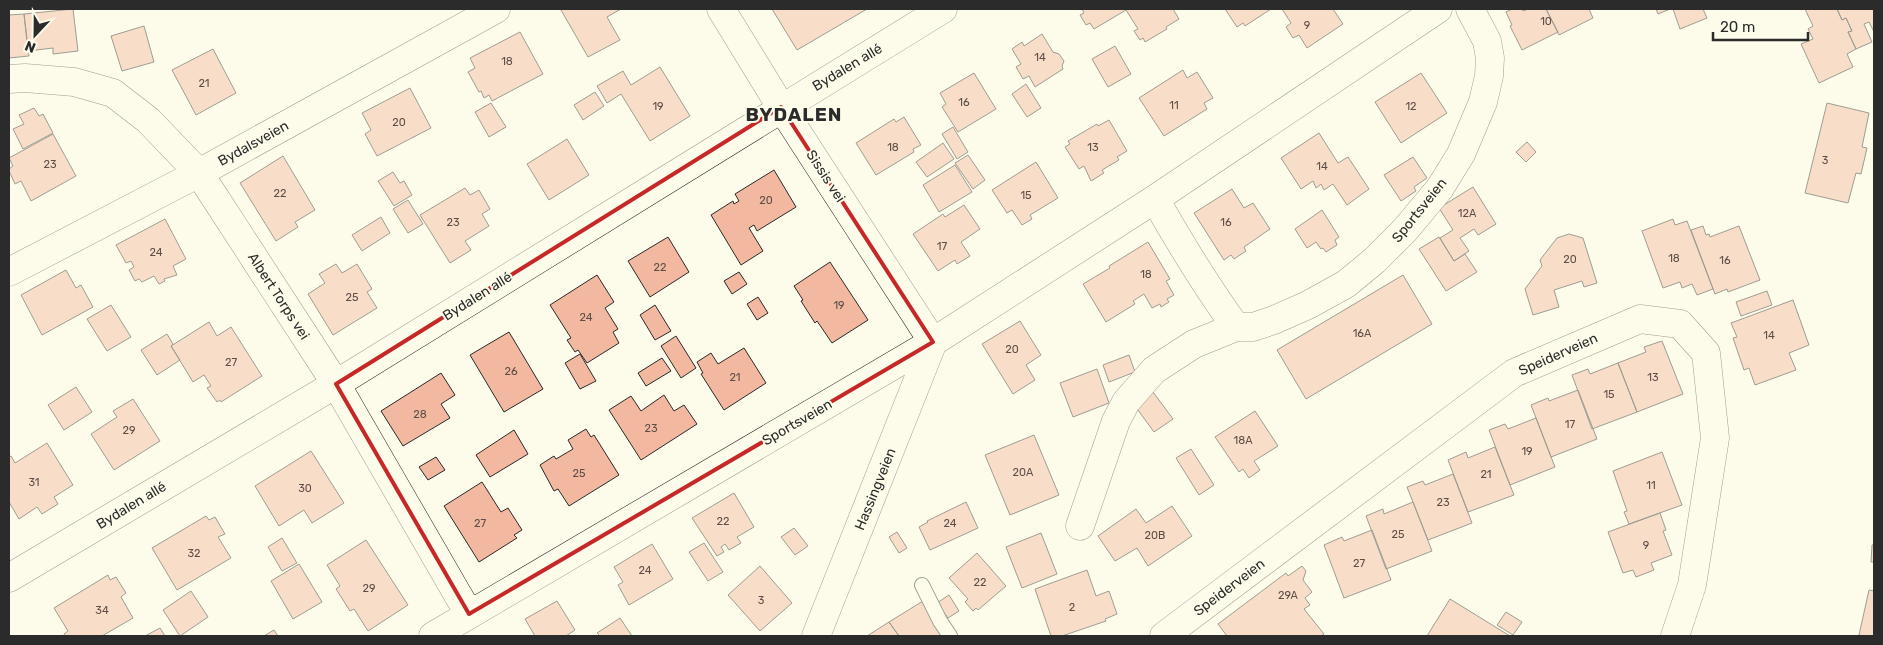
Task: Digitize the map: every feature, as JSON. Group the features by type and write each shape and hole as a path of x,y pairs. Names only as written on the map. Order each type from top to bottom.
{"street":[{"name":"Bydalsveien","path":"9,272 199,173 496,9"},
{"name":"Sissis vei","path":"721,9 781,107 933,342"},
{"name":"Bydalen allé","path":"9,578 336,384 781,107 943,9"},
{"name":"Sportsveien","path":"433,636 933,342 1155,199 1438,9"},
{"name":"Sportsveien","path":"1080,526 1116,421 1126,402 1154,370 1194,344 1236,327 1253,327 1274,320 1308,305 1346,284 1375,260 1405,230 1440,188 1461,154 1483,102 1489,76 1490,58 1487,41 1470,9"},
{"name":"Albert Torps vei","path":"9,79 25,78 74,82 113,94 148,120 199,173 336,384 469,614"},
{"path":"1155,199 1182,248 1236,327"},
{"name":"Speiderveien","path":"1164,636 1514,373 1640,318 1680,324 1706,353 1715,438 1692,586 1675,636"},
{"name":"Hassingveien","path":"816,636 933,342"}],"lane":[{"path":"922,585 940,621 950,636"}],"highlighted area":[{"path":"781,107 933,342 469,614 336,384"}],"building":[{"path":"73,9 78,51 53,54 53,48 28,51 24,14"},
{"path":"621,9 607,17 620,40 588,57 561,10"},
{"path":"772,9 867,9 797,50"},
{"path":"1082,9 1173,9 1179,19 1166,27 1167,29 1145,42 1143,38 1140,40 1134,31 1138,29 1126,10 1094,29 1090,23 1086,25 1080,15 1084,13"},
{"path":"1225,9 1271,9 1245,26 1243,23 1237,27"},
{"path":"1282,9 1333,9 1343,24 1307,48 1299,35 1293,38 1286,27 1291,23"},
{"path":"1512,9 1522,9 1523,11 1528,9 1546,9 1558,32 1522,50 1510,26 1512,25 1506,12"},
{"path":"1546,9 1589,9 1593,18 1559,35"},
{"path":"1656,9 1670,9 1658,14"},
{"path":"1673,9 1703,9 1707,18 1680,29"},
{"path":"1805,9 1837,9 1842,20 1846,18 1852,31 1848,32 1856,49 1847,54 1853,67 1819,83 1801,44 1813,39 1808,29 1813,26"},
{"path":"1837,9 1874,9 1874,32 1869,22 1864,24 1872,42 1856,49 1848,32 1852,31 1846,18 1842,20"},
{"path":"24,14 29,56 9,58 9,15"},
{"path":"144,26 154,62 122,71 111,36"},
{"path":"520,32 543,74 492,101 489,95 484,98 468,72 475,68 470,58"},
{"path":"1042,34 1053,52 1059,54 1064,61 1063,69 1035,87 1029,76 1023,79 1016,67 1021,64 1012,49 1022,42 1024,46"},
{"path":"1115,46 1131,74 1108,87 1092,59"},
{"path":"213,49 236,93 196,115 172,70"},
{"path":"660,67 690,116 650,141 621,94 607,103 597,86 623,71 631,85"},
{"path":"1183,70 1187,78 1197,72 1213,98 1204,103 1207,109 1164,136 1139,98"},
{"path":"974,73 996,109 958,132 942,107 946,104 940,93"},
{"path":"1421,73 1447,113 1401,143 1375,102"},
{"path":"1026,84 1041,108 1027,117 1012,94"},
{"path":"410,88 431,128 377,156 365,134 371,130 362,113"},
{"path":"595,92 604,106 583,120 574,105"},
{"path":"491,103 506,127 489,137 475,112"},
{"path":"1827,103 1869,113 1862,147 1867,148 1861,174 1856,173 1848,203 1805,193"},
{"path":"34,108 39,116 43,114 53,133 23,149 13,129 24,124 19,115"},
{"path":"904,117 921,145 913,149 914,152 876,175 856,143 894,119 896,122"},
{"path":"1109,120 1127,151 1117,157 1119,160 1102,170 1104,173 1091,181 1084,166 1079,169 1065,147 1070,144 1068,141 1097,124 1098,126"},
{"path":"953,127 968,152 957,159 942,134"},
{"path":"1319,133 1338,163 1348,157 1369,189 1347,205 1333,184 1324,190 1321,184 1316,188 1313,181 1301,189 1281,158"},
{"path":"53,134 76,176 31,201 21,181 15,184 9,171 13,166 9,158"},
{"path":"567,139 589,175 549,200 527,164"},
{"path":"1527,142 1536,152 1526,162 1516,152"},
{"path":"943,143 954,159 927,177 916,162"},
{"path":"968,155 985,180 973,189 955,163"},
{"path":"283,156 315,210 295,222 298,227 276,241 240,183"},
{"path":"1413,157 1427,178 1414,187 1416,191 1401,201 1384,175"},
{"path":"1036,162 1058,198 1030,215 1032,219 1022,225 1012,210 1007,213 992,190"},
{"path":"955,165 972,192 939,212 923,185"},
{"path":"774,170 796,207 757,231 754,225 749,228 763,251 741,265 711,215 733,201 734,204 739,201 735,194"},
{"path":"393,172 400,183 404,181 412,195 394,206 378,181"},
{"path":"1473,187 1496,224 1478,235 1474,229 1460,238 1469,251 1454,261 1440,238 1453,230 1439,208"},
{"path":"465,188 470,195 479,190 490,209 482,214 489,226 465,241 471,250 450,263 420,215"},
{"path":"1232,189 1244,208 1253,203 1270,229 1244,247 1246,251 1234,259 1231,255 1224,260 1194,213"},
{"path":"408,200 423,224 408,233 393,209"},
{"path":"964,205 980,229 961,242 970,256 957,264 955,260 938,271 913,234 943,214 945,217"},
{"path":"1322,210 1339,237 1335,240 1337,245 1326,252 1316,242 1307,248 1295,229"},
{"path":"381,217 390,233 362,251 352,235"},
{"path":"165,219 186,259 173,266 177,275 164,279 165,281 159,284 154,276 142,282 139,279 135,281 129,270 134,267 131,261 126,263 116,245"},
{"path":"1673,219 1675,225 1687,221 1713,289 1697,295 1692,284 1682,288 1680,282 1663,288 1642,231"},
{"path":"1703,226 1706,235 1709,234 1710,237 1739,226 1760,280 1728,292 1727,289 1715,294 1691,230"},
{"path":"1569,234 1583,238 1597,283 1584,287 1582,281 1554,290 1559,307 1533,315 1525,289 1542,266 1540,260 1557,238"},
{"path":"668,237 689,272 650,297 628,261"},
{"path":"1439,237 1454,261 1465,254 1477,272 1446,291 1419,249"},
{"path":"1148,242 1170,279 1166,281 1174,295 1167,299 1169,302 1161,307 1160,304 1152,308 1144,294 1133,301 1135,304 1106,322 1083,284"},
{"path":"830,262 868,320 832,343 817,321 815,323 794,286"},
{"path":"336,264 342,273 357,264 372,289 367,292 377,308 333,335 308,294 325,283 319,274"},
{"path":"66,270 76,288 81,285 93,307 42,335 21,295"},
{"path":"739,272 747,284 732,294 724,281"},
{"path":"597,275 614,302 605,308 618,329 613,332 619,343 587,363 578,350 575,352 567,340 571,338 550,305"},
{"path":"1403,275 1432,324 1306,399 1277,350"},
{"path":"1767,291 1772,305 1741,316 1736,302"},
{"path":"758,297 768,313 757,320 747,304"},
{"path":"1793,300 1809,345 1789,353 1796,370 1755,385 1749,368 1744,370 1733,338 1737,337 1731,323"},
{"path":"111,305 131,337 107,351 87,319"},
{"path":"655,305 671,331 655,340 640,315"},
{"path":"1020,321 1041,355 1026,365 1035,380 1013,394 982,344"},
{"path":"209,322 217,336 231,327 262,376 221,402 220,400 217,402 207,388 211,386 204,375 193,382 171,346"},
{"path":"509,332 543,389 504,412 470,355"},
{"path":"167,334 173,344 171,346 180,360 157,375 141,350"},
{"path":"676,336 696,368 681,378 661,346"},
{"path":"1662,341 1683,394 1637,412 1618,363 1646,352 1644,347"},
{"path":"744,348 766,383 724,410 701,374 703,373 697,362 711,353 718,364"},
{"path":"580,354 596,381 580,389 565,363"},
{"path":"1129,355 1135,372 1109,382 1103,365"},
{"path":"662,358 671,371 646,386 638,373"},
{"path":"1618,363 1637,412 1592,429 1572,375 1588,369 1590,374"},
{"path":"1097,369 1109,403 1073,417 1060,383"},
{"path":"441,373 455,395 441,404 450,418 403,446 381,411"},
{"path":"76,387 92,412 64,430 48,405"},
{"path":"1578,390 1597,439 1551,457 1531,405 1548,398 1549,401"},
{"path":"1153,392 1173,419 1154,432 1135,406"},
{"path":"664,395 674,411 684,405 697,424 641,460 609,410 631,396 641,411"},
{"path":"133,399 160,441 114,470 91,434 117,417 113,411"},
{"path":"1255,411 1278,446 1254,461 1260,470 1249,478 1243,469 1239,472 1215,437"},
{"path":"1536,418 1555,467 1510,485 1489,430 1505,424 1508,429"},
{"path":"586,429 591,437 594,435 619,475 569,506 558,489 554,491 540,465 554,456 556,459 573,449 568,440"},
{"path":"514,430 528,454 490,477 476,455"},
{"path":"1034,435 1059,495 1010,515 985,455"},
{"path":"47,443 73,485 54,497 58,504 42,514 37,507 19,519 9,502 9,457 11,456 15,463"},
{"path":"1495,447 1514,495 1468,512 1448,460 1466,452 1468,458"},
{"path":"1191,449 1214,485 1199,495 1176,458"},
{"path":"311,451 344,503 312,523 304,510 279,526 255,486"},
{"path":"1662,452 1682,505 1629,524 1624,512 1627,511 1613,471"},
{"path":"436,457 445,470 428,480 419,467"},
{"path":"1453,474 1472,523 1428,540 1407,487 1423,481 1425,485"},
{"path":"482,482 501,512 508,508 522,530 514,535 517,538 479,562 444,506"},
{"path":"734,493 754,527 737,537 741,543 729,550 725,544 721,547 724,552 717,556 692,518"},
{"path":"966,502 978,528 930,550 919,527 927,521"},
{"path":"1413,502 1432,551 1386,569 1366,516 1383,509 1384,514"},
{"path":"1172,506 1192,536 1148,566 1137,548 1115,561 1098,536 1136,509 1146,523"},
{"path":"1660,513 1666,530 1663,531 1672,555 1651,563 1654,570 1636,577 1633,570 1623,573 1608,532"},
{"path":"206,516 209,520 215,517 225,534 218,537 231,558 177,590 152,548"},
{"path":"794,528 808,546 795,555 781,537"},
{"path":"1372,530 1391,580 1344,598 1324,545 1342,537 1344,541"},
{"path":"897,532 907,548 899,553 889,537"},
{"path":"1041,533 1057,574 1022,588 1006,547"},
{"path":"282,538 297,563 282,571 268,547"},
{"path":"366,540 408,605 368,631 354,609 350,611 336,589 340,586 327,565"},
{"path":"704,543 723,572 708,581 689,552"},
{"path":"652,544 673,579 629,605 618,585 623,582 614,567"},
{"path":"1872,545 1874,545 1874,562 1871,562"},
{"path":"977,553 1006,586 978,610 976,608 973,611 965,602 968,599 949,578"},
{"path":"299,564 322,602 293,619 271,581"},
{"path":"760,566 792,603 760,631 728,595"},
{"path":"1302,566 1306,571 1303,580 1312,592 1305,598 1310,605 1304,609 1324,634 1321,636 1227,636 1218,624 1286,573 1288,576"},
{"path":"1087,570 1096,596 1109,591 1117,614 1105,619 1106,621 1062,636 1051,636 1035,589"},
{"path":"108,575 110,580 116,577 126,593 121,597 133,618 102,636 65,636 64,634 68,631 54,608"},
{"path":"1869,590 1874,591 1874,636 1863,636 1859,635"},
{"path":"191,591 208,617 180,636 163,610"},
{"path":"949,595 959,611 948,618 937,603"},
{"path":"1450,599 1510,636 1427,636"},
{"path":"557,601 575,630 566,636 535,636 525,619"},
{"path":"923,601 943,636 899,636 889,622"},
{"path":"1506,612 1522,622 1513,635 1497,625"},
{"path":"620,618 632,636 600,636 597,633"},
{"path":"889,622 899,636 867,636"},
{"path":"160,628 165,636 145,636"},
{"path":"274,630 278,636 264,636"}],"district":[{"name":"BYDALEN","path":"794,114"}]}
